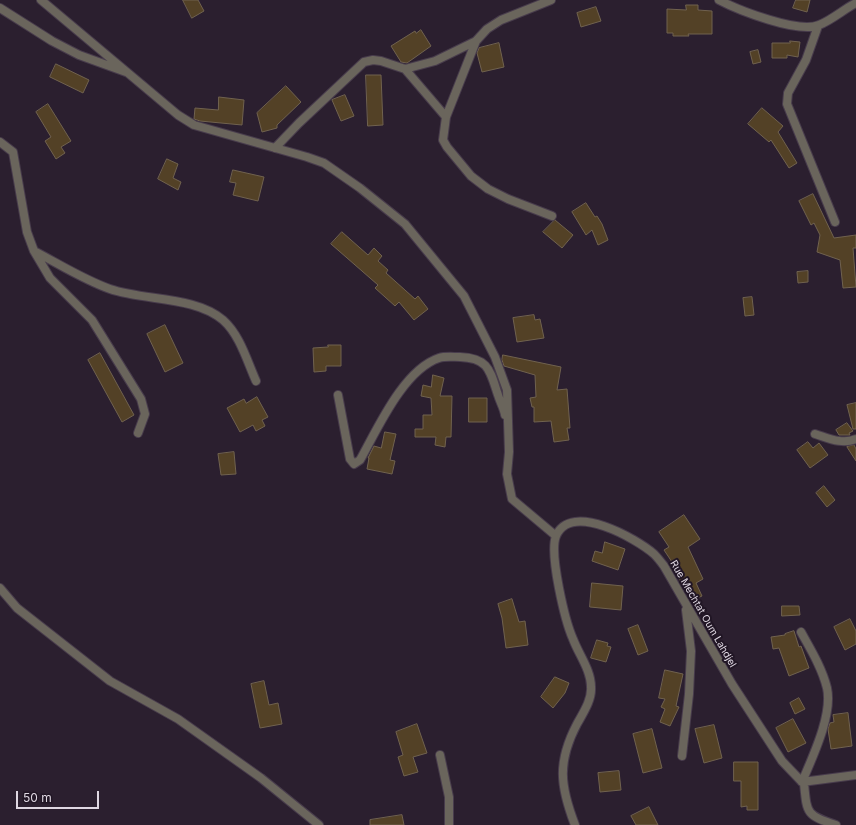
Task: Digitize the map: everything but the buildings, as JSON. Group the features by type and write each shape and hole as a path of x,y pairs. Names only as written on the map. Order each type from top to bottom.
{"street":[{"path":"41,0 178,115 194,125 324,163 360,188 405,224 464,296 495,357 506,390 508,428 507,474 512,499 556,536 553,554 555,569 572,638 584,662 590,679 590,698 573,732 562,770 568,807 576,825"},
{"path":"551,0 501,20 487,29 476,41 446,117 443,140 450,151 474,179 498,195 552,216"},
{"path":"719,0 757,16 777,22 801,26 818,26 856,3"},
{"path":"0,8 52,41 79,55 130,74"},
{"path":"818,26 806,60 788,93 787,104 835,222"},
{"path":"405,69 435,61 476,41"},
{"path":"275,148 299,123 364,62 373,60 381,61 405,69 446,117"},
{"path":"0,142 13,152 27,232 34,251 50,278 92,320 141,399 145,414 138,433"},
{"path":"34,251 75,273 111,289 135,296 198,307 222,319 231,328 238,340 256,381"},
{"path":"338,395 350,459 354,464 360,460 380,424 412,376 421,368 438,358 476,358 488,367 494,379 508,428"},
{"path":"815,434 839,441 850,442 856,439"},
{"name":"Rue Mechtat Oum Lahdjel","path":"556,536 563,527 572,522 591,522 610,528 643,546 655,555 664,566 732,684 782,761 803,783"},
{"path":"0,588 17,608 110,681 178,719 261,778 319,825"},
{"path":"682,756 689,694 691,651 686,606"},
{"path":"801,632 817,660 827,689 824,723 818,744 803,783 806,806 809,813 816,818 836,825"},
{"path":"440,755 449,797 450,825"},
{"path":"803,783 832,777 856,775"}]}
